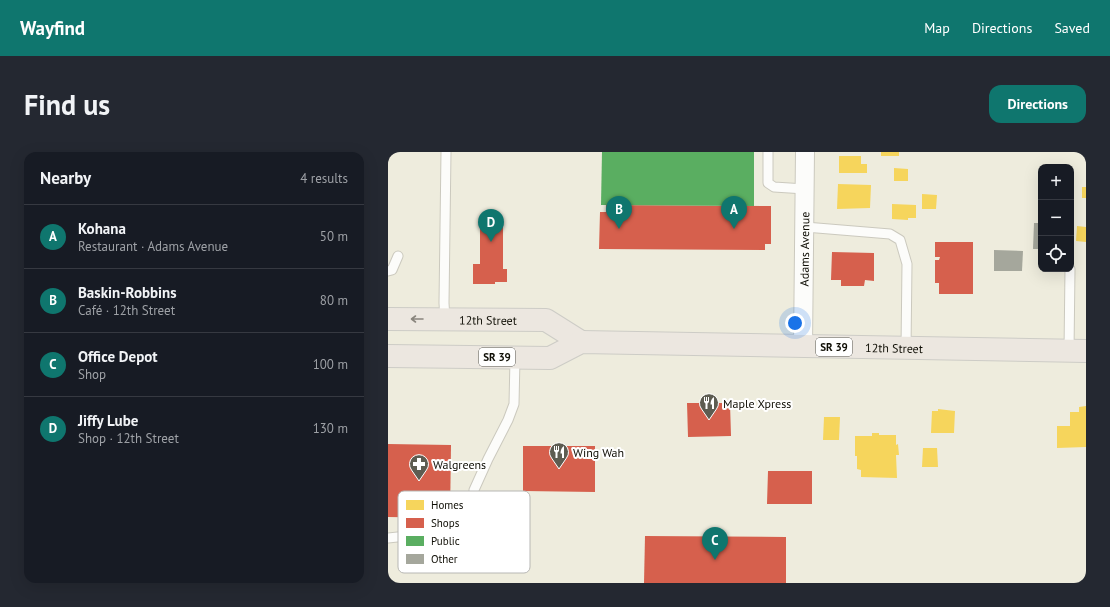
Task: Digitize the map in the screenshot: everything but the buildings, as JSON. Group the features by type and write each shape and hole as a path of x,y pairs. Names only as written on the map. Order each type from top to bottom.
{"main road":[{"name":"12th Street","path":"388,319 546,320 581,342"},
{"name":"12th Street","path":"388,356 550,358 581,342 1078,351"}],"street":[{"name":"Adams Avenue","path":"803,346 805,152"}],"lane":[{"path":"445,320 446,152"},
{"path":"768,152 768,183 774,187 805,189"},
{"path":"805,227 890,234 900,240 908,264 906,348"},
{"path":"388,271 392,270 398,256"},
{"path":"1070,272 1078,351"},
{"path":"474,491 508,420 514,404 515,358"},
{"path":"388,538 398,537"}],"place":[{"name":"Baskin-Robbins","path":"619,229"},
{"name":"Kohana","path":"734,229"},
{"name":"Jiffy Lube","path":"491,242"},
{"name":"Maple Xpress","path":"709,420"},
{"name":"Wing Wah","path":"559,469"},
{"name":"Walgreens","path":"419,481"},
{"name":"Office Depot","path":"715,560"}]}
